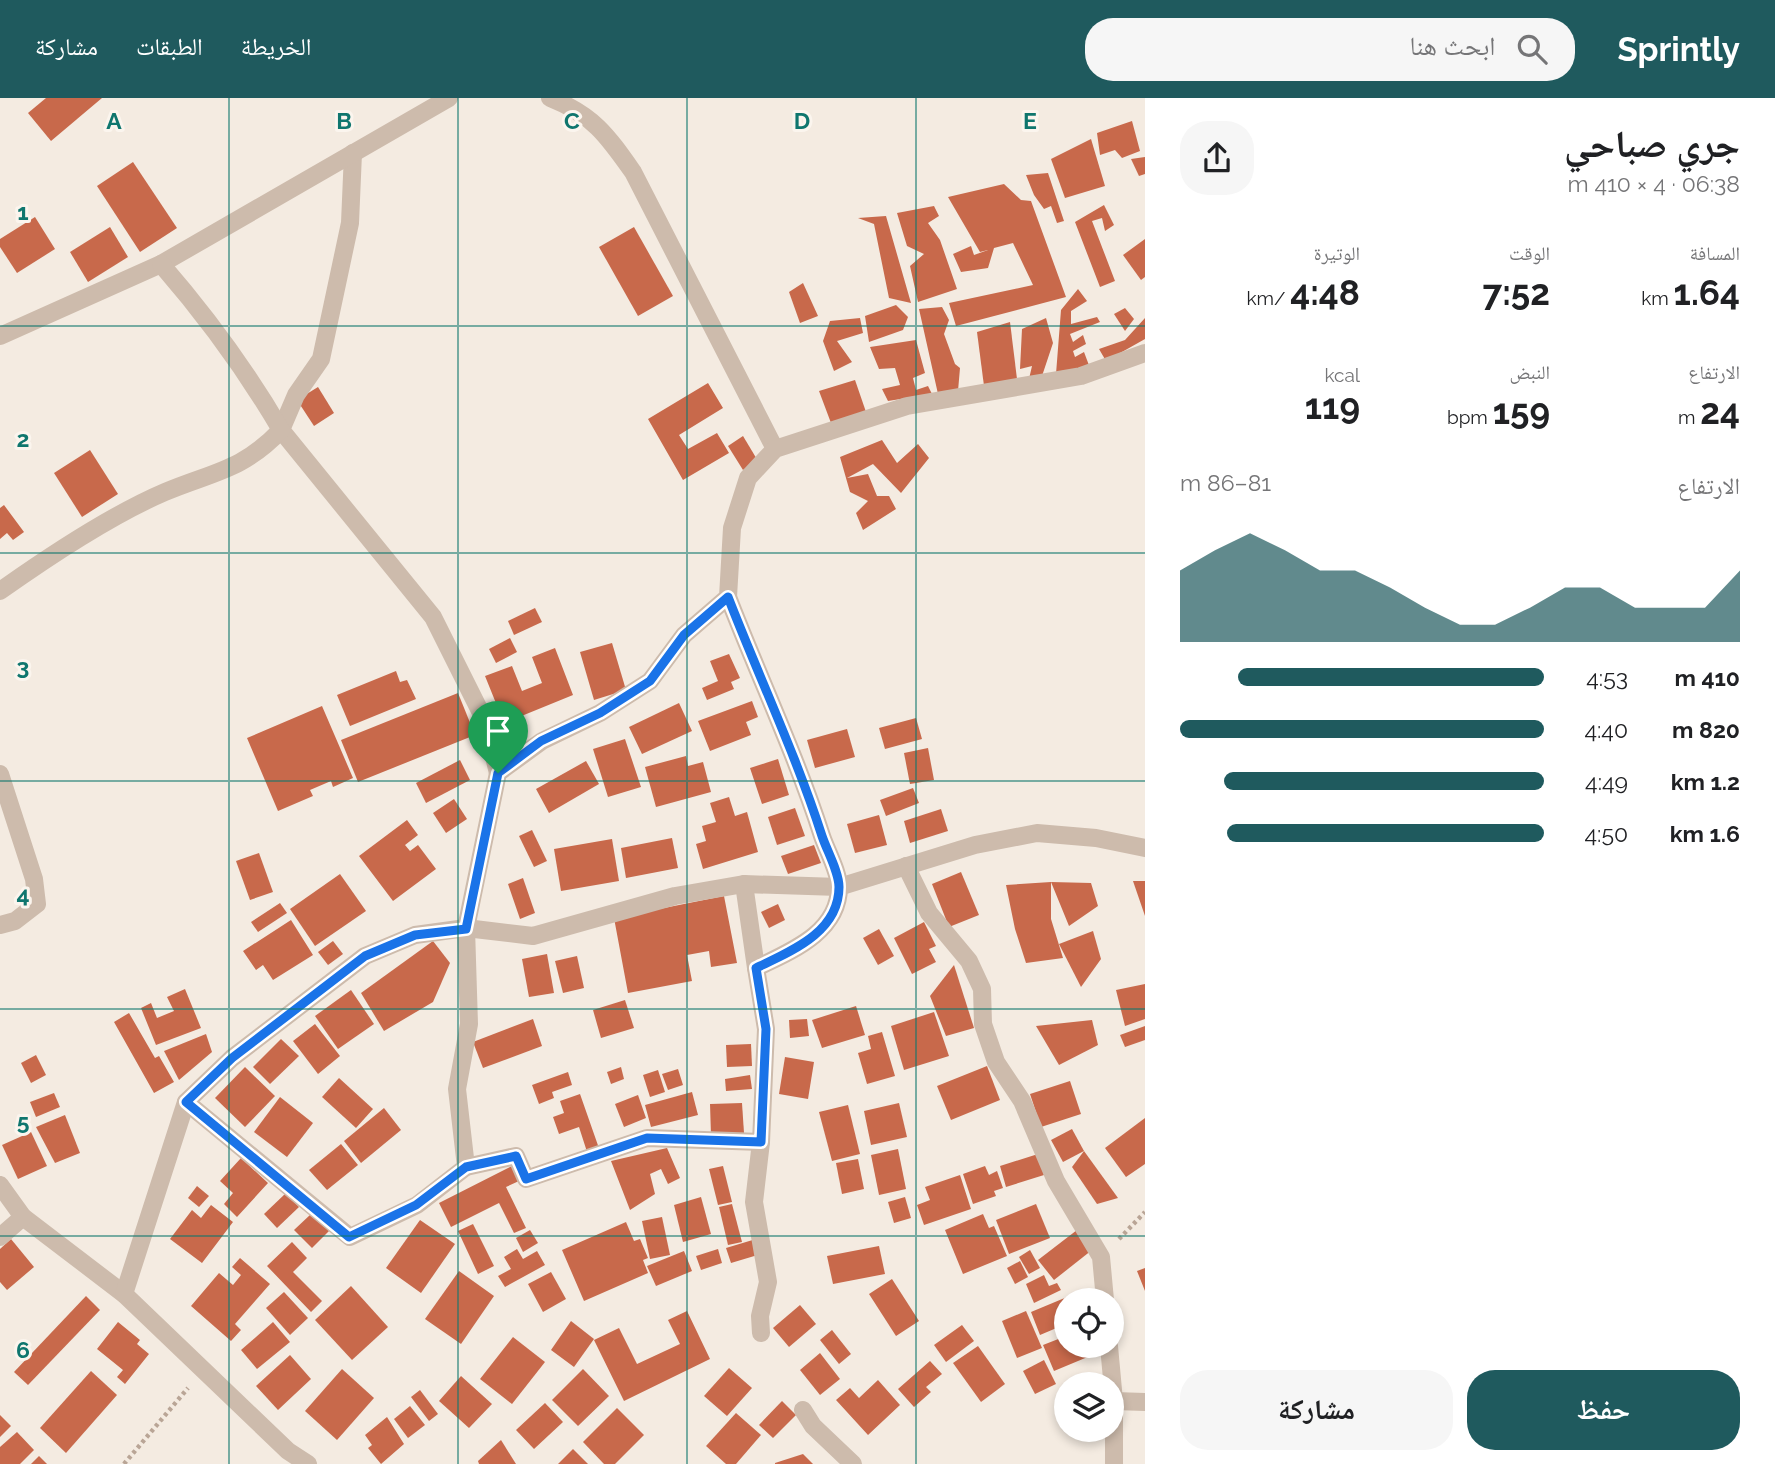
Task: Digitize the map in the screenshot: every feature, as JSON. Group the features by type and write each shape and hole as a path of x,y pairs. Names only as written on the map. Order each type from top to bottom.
{"street":[{"path":"0,336 161,264 449,98"},
{"path":"550,98 584,113 606,134 633,172 775,449"},
{"path":"0,591 78,540 164,492 231,469 269,443 281,430 296,395 321,359 350,223 353,153"},
{"path":"161,264 211,322 248,374 281,430 433,617 485,721 498,773 466,929 469,1024 457,1089 466,1167"},
{"path":"756,968 814,936 832,911 839,887 808,790 764,690 728,597 732,528 748,478 775,449 907,406 1081,376 1145,353"},
{"path":"498,773 541,741 600,713 650,681 684,635 728,597"},
{"path":"0,774 34,879 37,904 15,921 0,925"},
{"path":"124,1294 186,1102 232,1058 365,956 415,935 466,929 533,936 675,896 744,884 839,887 975,845 1037,833 1096,838 1145,848"},
{"path":"906,866 929,913 969,961 982,989 983,1024 996,1062 1022,1101 1056,1181 1101,1257 1104,1288"},
{"path":"744,884 766,1029 761,1142 754,1202 768,1282 760,1316 761,1333"},
{"path":"186,1102 349,1237 416,1205 466,1167 516,1156 526,1179 647,1138 761,1142"},
{"path":"0,1185 23,1217 124,1294 288,1451 308,1464"},
{"path":"0,1237 23,1217"},
{"path":"1124,1401 1145,1402"},
{"path":"803,1410 814,1426 853,1464"},
{"path":"1114,1442 1114,1464"}],"path":[{"path":"1101,1257 1145,1212"},
{"path":"124,1464 205,1369"}],"building":[{"path":"46,98 102,98 51,141 28,113"},
{"path":"1132,121 1140,151 1122,158 1115,150 1100,155 1097,133"},
{"path":"1091,139 1105,186 1065,198 1051,159"},
{"path":"1145,157 1145,174 1139,176 1131,159"},
{"path":"133,162 177,228 140,252 97,186"},
{"path":"1048,173 1064,221 1057,223 1051,206 1044,209 1034,195 1026,175"},
{"path":"1004,184 1021,200 1031,201 1066,297 956,326 949,303 1033,285 1013,243 994,248 988,268 961,272 953,254 971,246 974,255 988,250 980,252 948,197"},
{"path":"1104,205 1114,225 1105,231 1102,218 1092,221 1115,281 1100,287 1075,222"},
{"path":"934,206 939,216 928,223 940,240 957,289 918,302 910,266 924,254 907,246 897,213"},
{"path":"886,216 911,303 889,298 874,224 858,218"},
{"path":"35,217 55,249 17,273 0,247 0,239"},
{"path":"110,227 128,257 88,282 70,252"},
{"path":"634,227 673,296 638,316 599,247"},
{"path":"1145,239 1145,277 1141,280 1123,255"},
{"path":"803,283 818,316 800,323 789,292"},
{"path":"1078,289 1087,301 1071,311 1071,324 1097,317 1100,322 1070,334 1073,342 1083,335 1086,344 1073,351 1075,357 1084,352 1090,368 1056,374 1061,310"},
{"path":"896,305 908,317 903,330 869,342 865,316"},
{"path":"942,307 949,320 944,334 955,364 960,368 958,391 938,394 919,309"},
{"path":"1125,308 1134,319 1125,331 1114,314"},
{"path":"860,318 863,333 837,341 852,362 834,371 823,341 830,321"},
{"path":"1046,318 1053,343 1041,379 1029,379 1032,366 1020,369 1022,329"},
{"path":"1145,318 1145,339 1106,361 1099,349 1125,340"},
{"path":"1010,322 1017,379 984,386 977,332"},
{"path":"916,340 925,373 913,378 916,390 928,386 932,394 888,401 882,389 900,385 895,368 879,369 870,347"},
{"path":"855,380 866,412 831,423 819,391"},
{"path":"708,383 723,408 679,435 688,449 717,433 729,453 683,480 648,419"},
{"path":"318,387 334,413 314,426 297,400"},
{"path":"743,436 758,461 743,470 728,446"},
{"path":"882,440 897,463 918,444 929,458 901,493 873,464 847,478 868,474 877,496 889,496 896,509 863,530 856,513 868,501 850,492 840,457"},
{"path":"90,450 118,494 82,517 54,473"},
{"path":"4,505 24,532 13,540 7,533 0,539 0,508"},
{"path":"535,608 542,622 514,635 508,621"},
{"path":"510,638 517,652 496,663 489,649"},
{"path":"612,643 626,690 594,700 580,652"},
{"path":"555,648 573,695 504,723 485,676 512,666 522,691 542,683 532,657"},
{"path":"729,654 740,678 731,682 734,689 707,700 702,688 718,681 710,661"},
{"path":"396,671 400,682 407,680 416,699 350,726 337,695"},
{"path":"458,693 475,735 358,782 341,740"},
{"path":"752,701 758,717 746,722 751,735 710,751 698,721"},
{"path":"679,703 692,731 642,754 629,727"},
{"path":"322,706 353,778 333,787 331,781 310,790 313,796 278,811 247,738"},
{"path":"916,718 922,739 885,749 879,728"},
{"path":"847,729 855,757 815,768 807,740"},
{"path":"625,739 641,787 608,797 593,749"},
{"path":"928,748 934,780 910,784 904,753"},
{"path":"686,756 688,766 703,762 711,792 656,807 645,767"},
{"path":"778,759 789,795 762,804 750,768"},
{"path":"460,760 470,780 426,803 416,783"},
{"path":"586,761 599,784 549,813 536,789"},
{"path":"913,788 919,803 886,816 880,800"},
{"path":"729,797 735,816 747,812 758,852 703,869 696,844 706,841 702,826 716,822 710,803"},
{"path":"454,799 467,819 446,833 433,813"},
{"path":"795,808 805,836 777,845 768,817"},
{"path":"941,809 948,831 910,843 904,821"},
{"path":"879,815 887,845 855,853 847,824"},
{"path":"407,820 418,835 405,845 410,851 418,845 436,869 393,901 359,856"},
{"path":"532,830 547,861 534,867 519,836"},
{"path":"672,838 678,868 626,878 621,848"},
{"path":"612,839 619,881 561,891 554,849"},
{"path":"814,845 821,863 788,874 781,856"},
{"path":"259,853 273,892 250,900 236,861"},
{"path":"961,872 979,915 949,927 932,884"},
{"path":"340,874 366,911 315,946 290,909"},
{"path":"523,878 535,913 520,919 508,884"},
{"path":"1133,881 1145,881 1145,916"},
{"path":"1051,882 1091,883 1098,906 1069,926"},
{"path":"1051,882 1051,919 1063,958 1026,963 1015,929 1006,885"},
{"path":"724,896 737,963 711,967 709,951 687,955 692,981 628,993 614,918"},
{"path":"280,903 287,913 258,932 251,922"},
{"path":"778,904 785,920 769,928 761,912"},
{"path":"291,920 313,955 273,980 263,965 256,970 243,951"},
{"path":"924,922 936,946 929,949 936,962 912,974 894,938"},
{"path":"879,929 894,956 878,965 863,938"},
{"path":"1093,931 1101,959 1081,987 1059,944"},
{"path":"333,941 343,954 328,965 318,952"},
{"path":"433,941 450,963 433,1002 384,1031 361,993"},
{"path":"547,954 554,993 529,997 522,959"},
{"path":"577,956 584,988 563,993 555,961"},
{"path":"954,965 974,1028 946,1036 930,996"},
{"path":"1145,984 1145,1019 1125,1026 1116,990"},
{"path":"185,989 201,1028 156,1045 141,1008 151,1003 157,1018 174,1011 167,997"},
{"path":"351,990 374,1024 338,1049 315,1016"},
{"path":"625,1000 634,1028 601,1038 593,1010"},
{"path":"856,1006 865,1035 822,1048 812,1020"},
{"path":"934,1012 949,1056 904,1070 891,1026"},
{"path":"129,1013 155,1058 159,1056 174,1082 154,1093 114,1022"},
{"path":"533,1019 542,1046 483,1068 473,1042"},
{"path":"807,1019 809,1036 790,1038 789,1020"},
{"path":"1092,1020 1098,1045 1059,1065 1036,1026"},
{"path":"315,1024 340,1056 318,1074 293,1041"},
{"path":"1145,1026 1145,1040 1125,1047 1120,1035"},
{"path":"882,1032 895,1076 867,1084 858,1053 871,1049 868,1036"},
{"path":"206,1034 212,1052 179,1080 164,1051"},
{"path":"281,1039 299,1056 270,1084 253,1067"},
{"path":"751,1044 752,1066 727,1067 726,1045"},
{"path":"36,1055 46,1075 31,1083 21,1063"},
{"path":"785,1057 814,1062 808,1099 779,1094"},
{"path":"987,1066 1000,1100 951,1120 937,1086"},
{"path":"245,1067 275,1096 245,1127 215,1098"},
{"path":"621,1067 624,1079 611,1084 607,1072"},
{"path":"678,1069 683,1085 668,1090 662,1074"},
{"path":"658,1070 665,1092 650,1097 643,1075"},
{"path":"568,1072 572,1085 552,1092 554,1098 539,1104 532,1085"},
{"path":"750,1075 752,1089 726,1091 725,1079"},
{"path":"339,1078 373,1109 356,1128 322,1097"},
{"path":"1070,1081 1081,1114 1041,1127 1030,1094"},
{"path":"692,1092 698,1115 651,1127 645,1105"},
{"path":"54,1093 60,1107 36,1117 30,1102"},
{"path":"580,1094 601,1154 589,1158 579,1127 559,1134 553,1117 564,1113 560,1101"},
{"path":"638,1095 646,1118 624,1127 615,1104"},
{"path":"280,1097 313,1123 287,1157 254,1132"},
{"path":"742,1103 744,1133 711,1135 710,1104"},
{"path":"899,1103 907,1137 871,1145 864,1111"},
{"path":"848,1105 860,1154 832,1161 819,1112"},
{"path":"384,1108 401,1130 361,1163 344,1141"},
{"path":"65,1115 80,1153 55,1163 36,1127"},
{"path":"1145,1118 1145,1164 1126,1177 1105,1148"},
{"path":"1072,1129 1084,1151 1063,1162 1051,1140"},
{"path":"31,1132 47,1166 18,1179 2,1145"},
{"path":"341,1144 358,1165 327,1190 309,1170"},
{"path":"667,1148 680,1178 668,1184 661,1169 650,1174 655,1194 630,1210 611,1161"},
{"path":"898,1149 906,1189 879,1195 871,1155"},
{"path":"1084,1151 1118,1198 1097,1204 1072,1167"},
{"path":"1038,1154 1044,1175 1006,1187 1000,1166"},
{"path":"241,1158 268,1183 237,1217 224,1204 233,1193 220,1181"},
{"path":"858,1159 864,1189 842,1194 836,1163"},
{"path":"512,1166 519,1181 506,1187 526,1228 514,1233 499,1203 451,1227 439,1203"},
{"path":"723,1166 732,1202 718,1205 709,1169"},
{"path":"985,1166 989,1175 997,1171 1003,1188 994,1191 996,1196 973,1204 963,1174"},
{"path":"960,1175 971,1209 924,1225 917,1205 930,1200 925,1187"},
{"path":"197,1186 209,1196 199,1207 188,1198"},
{"path":"286,1193 299,1207 277,1228 264,1214"},
{"path":"701,1197 711,1234 683,1242 674,1205"},
{"path":"905,1197 911,1218 894,1223 888,1202"},
{"path":"732,1204 742,1242 728,1245 719,1207"},
{"path":"1036,1204 1050,1238 1009,1254 996,1220"},
{"path":"211,1205 233,1222 202,1263 170,1239 192,1210 201,1218"},
{"path":"311,1214 329,1231 312,1248 294,1230"},
{"path":"983,1214 989,1228 994,1226 1007,1256 963,1274 945,1230"},
{"path":"662,1217 670,1255 650,1259 642,1221"},
{"path":"420,1220 455,1244 421,1293 386,1268"},
{"path":"626,1222 634,1241 640,1239 648,1258 643,1260 648,1273 584,1301 562,1250"},
{"path":"473,1224 494,1266 478,1274 458,1231"},
{"path":"530,1230 538,1243 523,1252 516,1238"},
{"path":"1077,1230 1092,1250 1054,1280 1038,1260"},
{"path":"11,1239 34,1267 7,1290 0,1282 0,1249"},
{"path":"756,1239 761,1254 731,1263 726,1248"},
{"path":"292,1242 307,1258 293,1272 322,1301 311,1312 267,1266"},
{"path":"879,1246 885,1274 833,1284 827,1256"},
{"path":"517,1249 523,1259 537,1251 545,1265 505,1287 498,1276 511,1269 504,1257"},
{"path":"718,1249 722,1263 701,1270 696,1256"},
{"path":"1030,1250 1040,1268 1029,1274 1019,1257"},
{"path":"684,1251 692,1271 656,1286 647,1266"},
{"path":"240,1258 270,1284 235,1324 241,1330 231,1341 191,1306 219,1273 233,1285 241,1275 232,1267"},
{"path":"1020,1261 1028,1277 1015,1284 1007,1268"},
{"path":"1145,1268 1145,1291 1137,1271"},
{"path":"459,1271 494,1296 461,1344 425,1319"},
{"path":"551,1272 566,1299 543,1312 528,1284"},
{"path":"1044,1275 1049,1286 1057,1283 1060,1288 1054,1288 1054,1293 1034,1303 1026,1284"},
{"path":"892,1279 919,1321 896,1336 869,1294"},
{"path":"351,1286 388,1327 352,1360 315,1320"},
{"path":"284,1292 308,1318 290,1335 266,1308"},
{"path":"86,1296 100,1310 28,1385 14,1372"},
{"path":"1054,1302 1054,1329 1040,1335 1031,1312"},
{"path":"800,1305 816,1324 789,1347 773,1328"},
{"path":"687,1311 710,1359 624,1401 594,1340 619,1328 637,1364 680,1344 668,1320"},
{"path":"1026,1311 1042,1348 1017,1358 1002,1321"},
{"path":"571,1321 594,1339 574,1367 551,1350"},
{"path":"118,1322 140,1340 137,1344 149,1354 125,1384 117,1377 123,1370 97,1349"},
{"path":"273,1322 290,1342 257,1369 241,1350"},
{"path":"962,1325 974,1341 946,1362 934,1345"},
{"path":"832,1330 851,1354 839,1364 820,1340"},
{"path":"513,1337 545,1362 512,1404 480,1379"},
{"path":"1054,1341 1054,1358 1085,1358 1054,1371 1043,1345"},
{"path":"978,1346 1005,1384 981,1402 953,1363"},
{"path":"820,1353 840,1379 820,1395 800,1370"},
{"path":"290,1355 311,1379 278,1410 256,1386"},
{"path":"1044,1360 1054,1385 1035,1394 1023,1371"},
{"path":"930,1361 942,1374 926,1387 931,1392 914,1407 898,1389"},
{"path":"729,1368 752,1388 727,1416 704,1396"},
{"path":"342,1369 374,1398 337,1440 305,1411"},
{"path":"583,1369 609,1396 578,1426 552,1400"},
{"path":"91,1371 117,1395 66,1453 40,1428"},
{"path":"461,1376 492,1404 469,1428 439,1401"},
{"path":"878,1380 900,1405 868,1435 836,1400 850,1388 859,1398"},
{"path":"420,1390 438,1414 429,1421 411,1397"},
{"path":"782,1401 796,1415 773,1438 759,1425"},
{"path":"545,1403 563,1422 534,1449 516,1430"},
{"path":"410,1406 425,1425 408,1438 394,1419"},
{"path":"617,1408 644,1435 615,1464 604,1464 583,1442"},
{"path":"736,1413 761,1435 736,1464 726,1464 706,1446"},
{"path":"0,1415 11,1426 0,1437"},
{"path":"387,1417 404,1444 381,1464 368,1448 372,1445 365,1435"},
{"path":"17,1432 34,1450 20,1464 0,1464 0,1447"},
{"path":"501,1440 516,1464 479,1464 478,1461"},
{"path":"573,1449 588,1464 558,1464"},
{"path":"803,1454 813,1464 775,1464 775,1463"},
{"path":"39,1456 47,1464 31,1464"}],"route":[{"path":"728,597 764,690 808,790 839,887 832,911 814,936 800,947 756,968 766,1029 761,1142 647,1138 598,1157 526,1179 516,1156 466,1167 416,1205 349,1237 186,1102 232,1058 365,956 415,935 466,929 498,773 541,741 600,713 650,681 684,635 728,597"}]}
